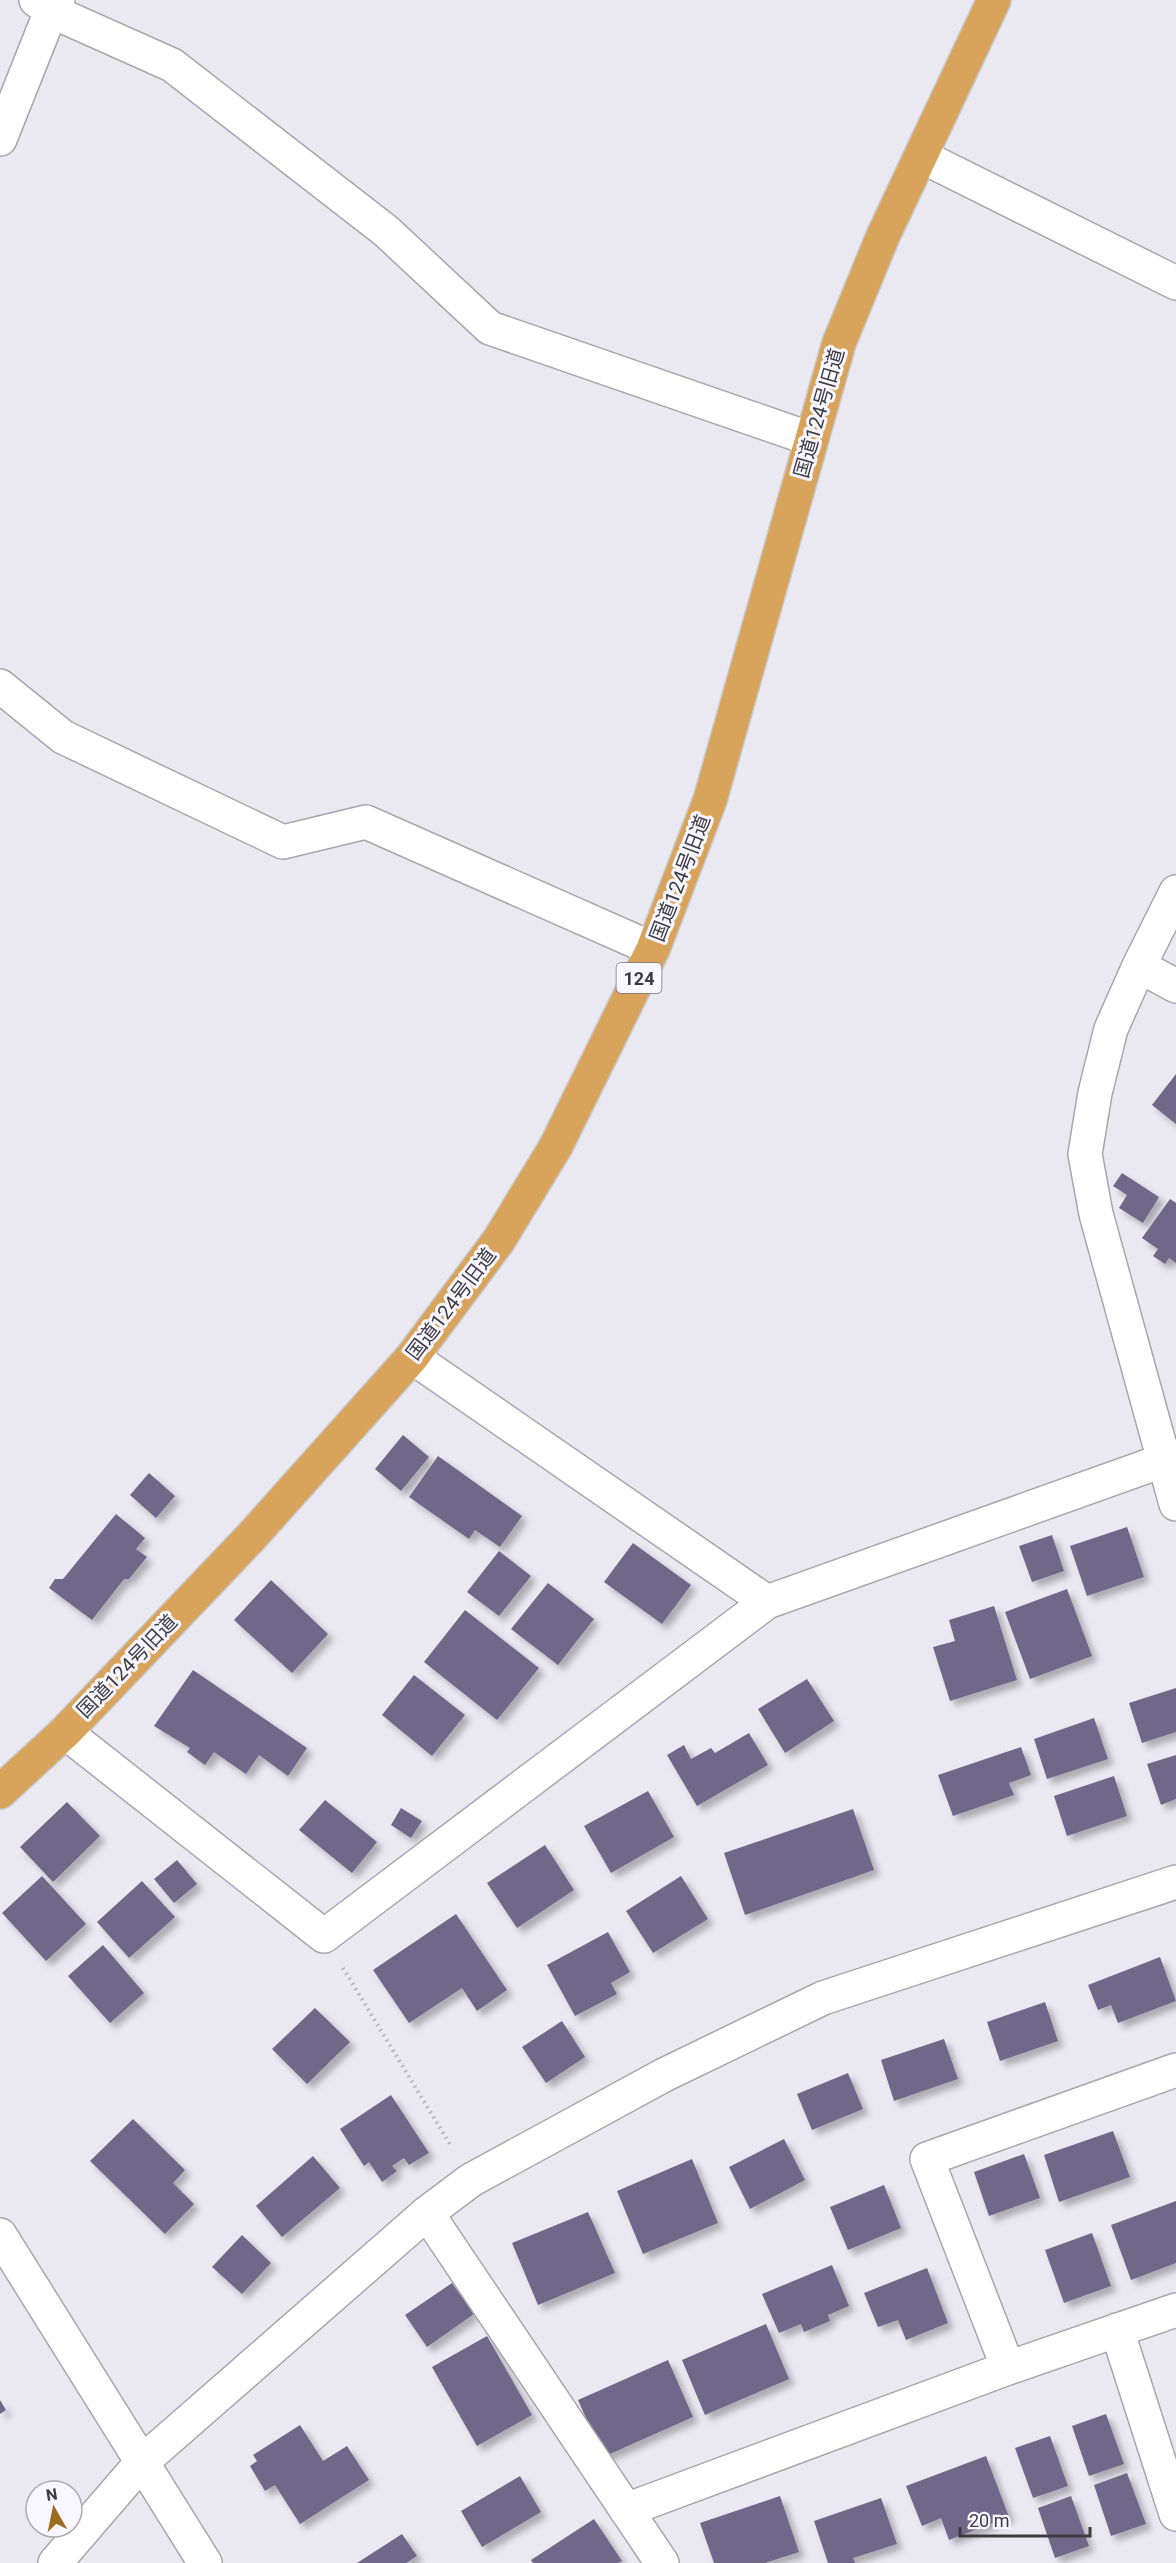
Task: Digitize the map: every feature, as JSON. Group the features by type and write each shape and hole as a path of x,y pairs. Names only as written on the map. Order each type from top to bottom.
{"highway":[{"name":"国道124号旧道","path":"0,1792 65,1732 252,1536 412,1357 499,1240 556,1146 653,949 710,800 839,343 883,236 994,0"}],"street":[{"path":"0,139 49,4 172,65 386,231 490,328 811,439"},
{"path":"921,156 1176,283"},
{"path":"0,686 63,737 283,842 366,822 653,949"},
{"path":"1176,892 1111,1029 1095,1093 1085,1154 1096,1214 1169,1459 1176,1504"},
{"path":"1139,966 1176,986"},
{"path":"412,1357 768,1602"},
{"path":"65,1732 324,1936 768,1602 1169,1459"},
{"path":"55,2563 142,2462 427,2213 471,2180 664,2075 823,1998 1176,1882"},
{"path":"1008,2368 927,2159 1176,2070"},
{"path":"427,2213 662,2563"},
{"path":"0,2235 205,2563"},
{"path":"626,2510 1008,2368 1176,2310"},
{"path":"1117,2330 1176,2514"}],"path":[{"path":"324,1936 471,2180"}],"building":[{"path":"1176,1074 1176,1124 1152,1105"},
{"path":"1122,1173 1159,1197 1143,1223 1119,1208 1127,1195 1113,1186"},
{"path":"1170,1199 1176,1203 1176,1263 1169,1258 1165,1264 1153,1256 1158,1249 1142,1238"},
{"path":"403,1435 429,1457 401,1491 375,1469"},
{"path":"438,1456 522,1516 500,1547 475,1530 469,1539 409,1497"},
{"path":"149,1473 175,1496 156,1518 130,1495"},
{"path":"116,1514 145,1538 136,1549 147,1557 129,1579 124,1579 92,1620 49,1588 55,1579 63,1579"},
{"path":"1127,1527 1144,1577 1087,1596 1070,1546"},
{"path":"1052,1535 1064,1571 1032,1582 1019,1546"},
{"path":"633,1543 691,1585 662,1624 604,1582"},
{"path":"499,1551 531,1576 499,1616 467,1592"},
{"path":"271,1580 328,1634 292,1673 234,1620"},
{"path":"548,1583 594,1619 558,1665 511,1629"},
{"path":"1067,1589 1092,1656 1030,1679 1005,1612"},
{"path":"994,1606 1017,1680 950,1701 933,1647 955,1641 949,1620"},
{"path":"465,1610 539,1668 497,1720 424,1662"},
{"path":"193,1670 307,1748 288,1776 259,1755 246,1774 214,1752 205,1765 187,1752 190,1748 154,1726"},
{"path":"414,1675 465,1715 432,1756 382,1715"},
{"path":"807,1679 834,1721 785,1753 758,1709"},
{"path":"1176,1688 1176,1732 1142,1743 1129,1703"},
{"path":"1094,1718 1108,1759 1047,1779 1034,1739"},
{"path":"749,1733 768,1765 697,1806 667,1755 684,1745 691,1759 711,1748 715,1753"},
{"path":"1021,1747 1031,1775 1009,1783 1014,1795 953,1816 938,1775"},
{"path":"1176,1755 1176,1799 1161,1805 1147,1764"},
{"path":"1114,1776 1127,1816 1067,1836 1054,1796"},
{"path":"648,1791 674,1837 611,1873 584,1826"},
{"path":"325,1800 377,1842 352,1873 299,1830"},
{"path":"67,1802 100,1836 53,1882 20,1847"},
{"path":"401,1808 422,1821 411,1838 391,1825"},
{"path":"853,1809 874,1870 745,1915 724,1853"},
{"path":"545,1845 574,1890 517,1928 487,1883"},
{"path":"177,1860 197,1884 174,1903 154,1879"},
{"path":"42,1876 86,1924 46,1961 2,1913"},
{"path":"681,1876 708,1919 653,1953 626,1911"},
{"path":"142,1881 175,1917 129,1958 97,1922"},
{"path":"456,1914 507,1990 477,2011 462,1988 409,2023 373,1970"},
{"path":"608,1932 630,1972 611,1983 617,1994 575,2016 547,1965"},
{"path":"103,1945 144,1993 110,2023 68,1976"},
{"path":"1160,1957 1176,2001 1118,2023 1111,2005 1098,2010 1088,1985"},
{"path":"1045,2002 1058,2041 1000,2061 987,2022"},
{"path":"315,2008 350,2042 307,2084 272,2049"},
{"path":"562,2021 585,2057 546,2083 522,2047"},
{"path":"944,2039 958,2079 894,2101 881,2060"},
{"path":"848,2073 863,2109 812,2130 797,2094"},
{"path":"391,2095 429,2153 409,2165 404,2158 392,2166 397,2171 382,2182 369,2162 364,2166 340,2129"},
{"path":"133,2119 185,2170 173,2183 194,2204 165,2234 90,2161"},
{"path":"1113,2131 1130,2177 1059,2202 1044,2155"},
{"path":"784,2139 805,2180 750,2209 729,2167"},
{"path":"1024,2154 1040,2198 989,2216 974,2172"},
{"path":"313,2156 340,2188 282,2237 256,2206"},
{"path":"692,2159 718,2223 643,2254 617,2191"},
{"path":"884,2185 901,2228 848,2250 830,2207"},
{"path":"1176,2201 1176,2263 1131,2280 1111,2225"},
{"path":"588,2212 615,2273 538,2305 512,2243"},
{"path":"1092,2233 1111,2286 1064,2303 1045,2250"},
{"path":"242,2235 271,2263 242,2294 212,2267"},
{"path":"832,2265 849,2306 828,2315 830,2321 804,2332 801,2324 779,2333 762,2294"},
{"path":"927,2268 948,2323 906,2340 898,2320 878,2327 864,2293"},
{"path":"452,2283 474,2314 427,2347 405,2315"},
{"path":"766,2324 789,2379 705,2415 682,2360"},
{"path":"487,2336 532,2415 477,2446 432,2367"},
{"path":"668,2360 693,2417 603,2457 578,2400"},
{"path":"0,2400 6,2410 0,2414"},
{"path":"1106,2414 1124,2464 1089,2476 1072,2426"},
{"path":"300,2425 323,2461 347,2446 369,2480 300,2524 275,2485 265,2491 250,2466 257,2461 253,2455"},
{"path":"1050,2436 1068,2486 1033,2498 1015,2448"},
{"path":"986,2456 1009,2517 949,2540 941,2518 922,2526 906,2486"},
{"path":"1127,2473 1146,2524 1111,2536 1094,2485"},
{"path":"520,2476 541,2512 482,2547 461,2511"},
{"path":"780,2496 799,2552 765,2563 714,2563 700,2523"},
{"path":"1071,2496 1089,2546 1055,2558 1038,2508"},
{"path":"881,2498 897,2544 853,2558 855,2563 828,2563 814,2521"},
{"path":"594,2519 622,2561 618,2563 533,2563 531,2560"},
{"path":"402,2534 417,2556 406,2563 357,2563"}]}
